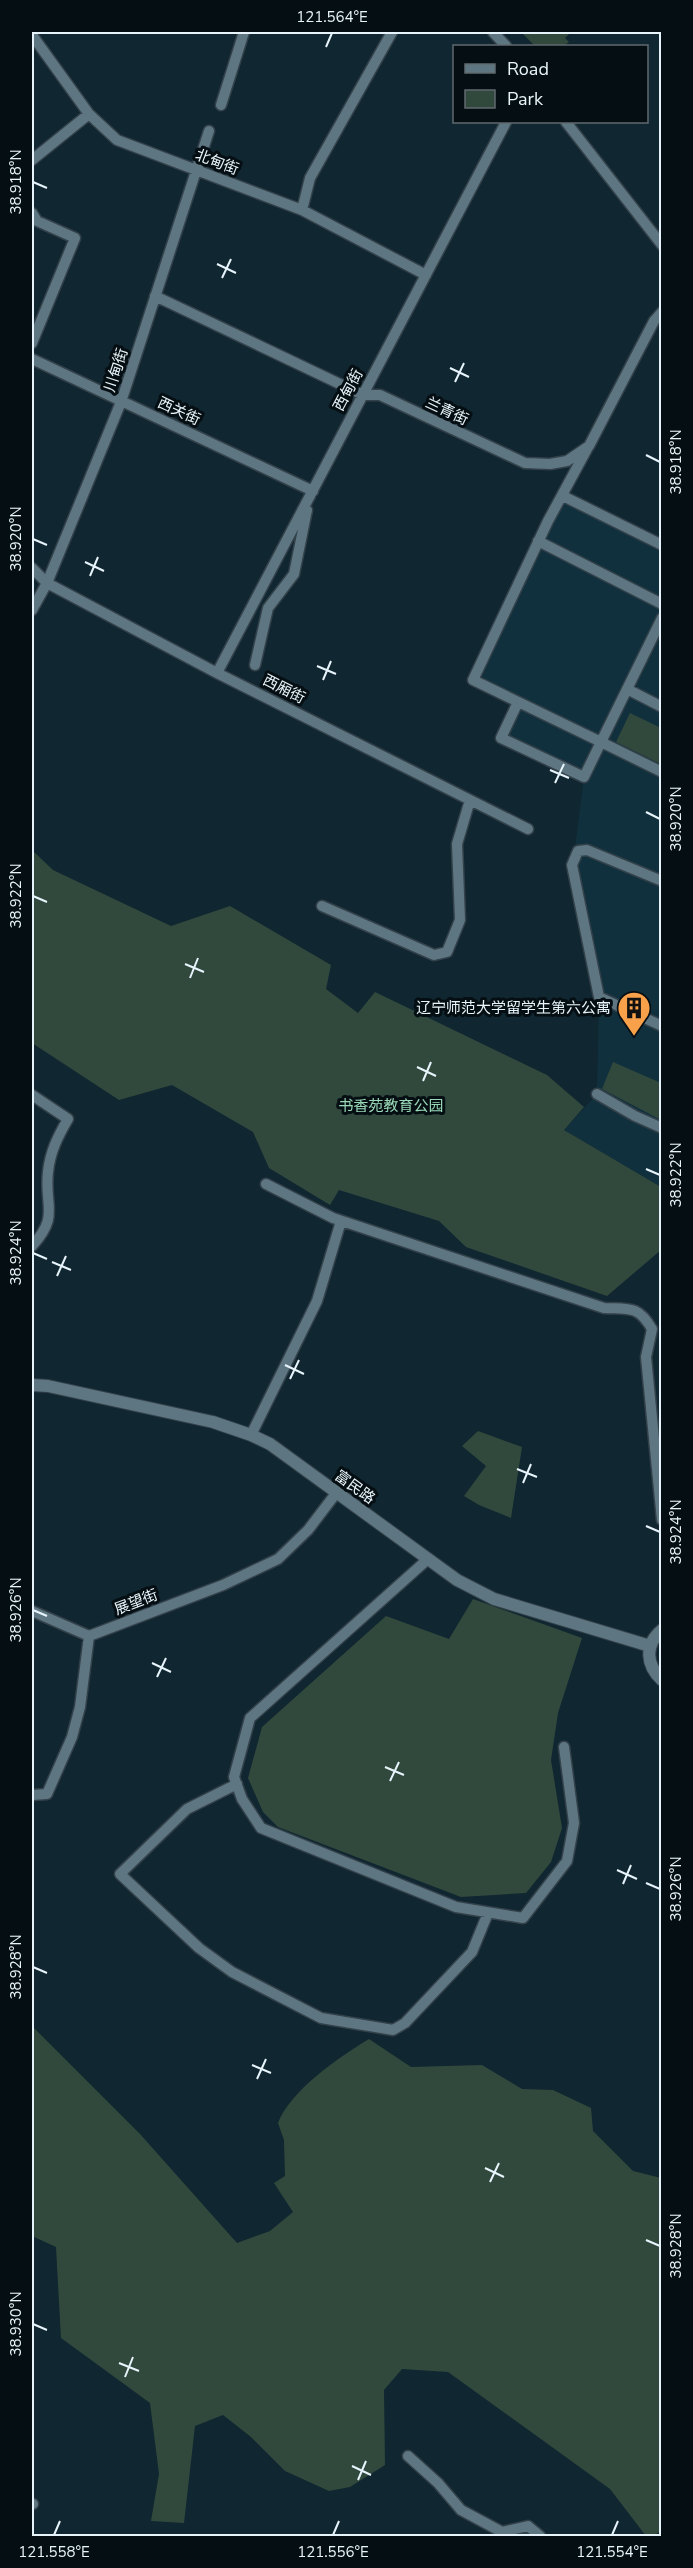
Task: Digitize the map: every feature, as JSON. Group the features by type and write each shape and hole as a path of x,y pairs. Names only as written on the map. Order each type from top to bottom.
{"street":[{"path":"221,105 244,32"},
{"path":"302,210 310,178 392,32"},
{"path":"493,32 505,45"},
{"name":"北甸街","path":"32,35 89,114 117,140 302,210 426,274"},
{"path":"32,160 89,114"},
{"name":"西甸街","path":"218,673 505,123"},
{"path":"567,123 662,246"},
{"name":"川甸街","path":"32,610 47,583 121,401 209,131"},
{"path":"32,213 37,221 75,238 32,343"},
{"name":"兰青街","path":"155,296 363,394 380,395 525,463 550,464 567,461 589,446"},
{"path":"662,312 654,321 538,541 473,680 662,772"},
{"name":"西关街","path":"32,358 312,493"},
{"path":"255,665 268,608 294,574 312,493"},
{"path":"563,496 662,545"},
{"path":"538,541 662,604"},
{"name":"西厢街","path":"32,568 47,583 218,673 528,829"},
{"path":"518,702 501,738 584,777 662,618"},
{"path":"627,690 662,707"},
{"path":"322,906 434,955 447,952 459,920 457,844 470,800"},
{"path":"662,881 587,849 578,851 572,865 599,997 662,1026"},
{"path":"597,1094 635,1116 662,1128"},
{"path":"32,1095 68,1119 54,1143 48,1172 49,1219 43,1234 32,1246"},
{"path":"266,1184 341,1221 604,1308 631,1309 643,1314 652,1329 646,1357 662,1520"},
{"path":"251,1435 317,1301 341,1221"},
{"name":"富民路","path":"32,1385 48,1386 213,1422 251,1435 270,1444 457,1580 494,1599 650,1646"},
{"name":"展望街","path":"89,1636 223,1585 278,1559 308,1530 337,1492"},
{"path":"428,1559 250,1718 234,1777 242,1799 261,1828 456,1907 524,1918 567,1861 574,1823 564,1747"},
{"path":"32,1611 89,1636 80,1707 72,1737 47,1794 32,1795"},
{"path":"662,1630 650,1646 650,1665 662,1680"},
{"path":"237,1784 187,1809 120,1874 198,1948 232,1972 321,2018 393,2030 405,2023 472,1952 488,1912"},
{"path":"408,2456 438,2483 461,2510 502,2532 528,2526 540,2536"}],"shaded area":[{"path":"563,496 661,549 661,1187 564,1130 597,1094 599,997 574,856 584,777 501,738 518,702 473,680"}],"green space":[{"path":"521,32 571,32 565,38 569,42 564,45 534,45"},
{"path":"630,713 661,728 661,764 616,742"},
{"name":"书香苑教育公园","path":"32,850 53,870 171,926 230,906 331,965 326,989 358,1013 375,992 547,1075 584,1107 564,1130 661,1187 661,1250 607,1296 466,1247 439,1221 339,1190 330,1205 269,1168 253,1132 172,1085 119,1100 32,1043"},
{"path":"613,1062 661,1083 661,1120 602,1089"},
{"path":"478,1431 522,1447 511,1518 464,1496 486,1466 462,1446"},
{"path":"473,1599 582,1638 558,1713 551,1760 562,1828 551,1862 526,1893 461,1897 278,1827 263,1812 248,1778 262,1727 386,1616 449,1639"},
{"path":"32,2026 140,2134 237,2243 270,2231 293,2212 274,2183 285,2176 284,2140 278,2123 284,2111 304,2087 344,2055 369,2039 411,2067 482,2065 522,2089 553,2090 591,2108 593,2131 633,2171 661,2178 661,2531 653,2536 646,2536 610,2489 448,2372 402,2369 384,2390 385,2465 350,2487 329,2491 285,2471 251,2437 223,2415 195,2426 184,2523 151,2521 159,2474 150,2403 61,2338 56,2247 32,2236"}],"place":[{"name":"辽宁师范大学留学生第六公寓","path":"634,1037"}]}
